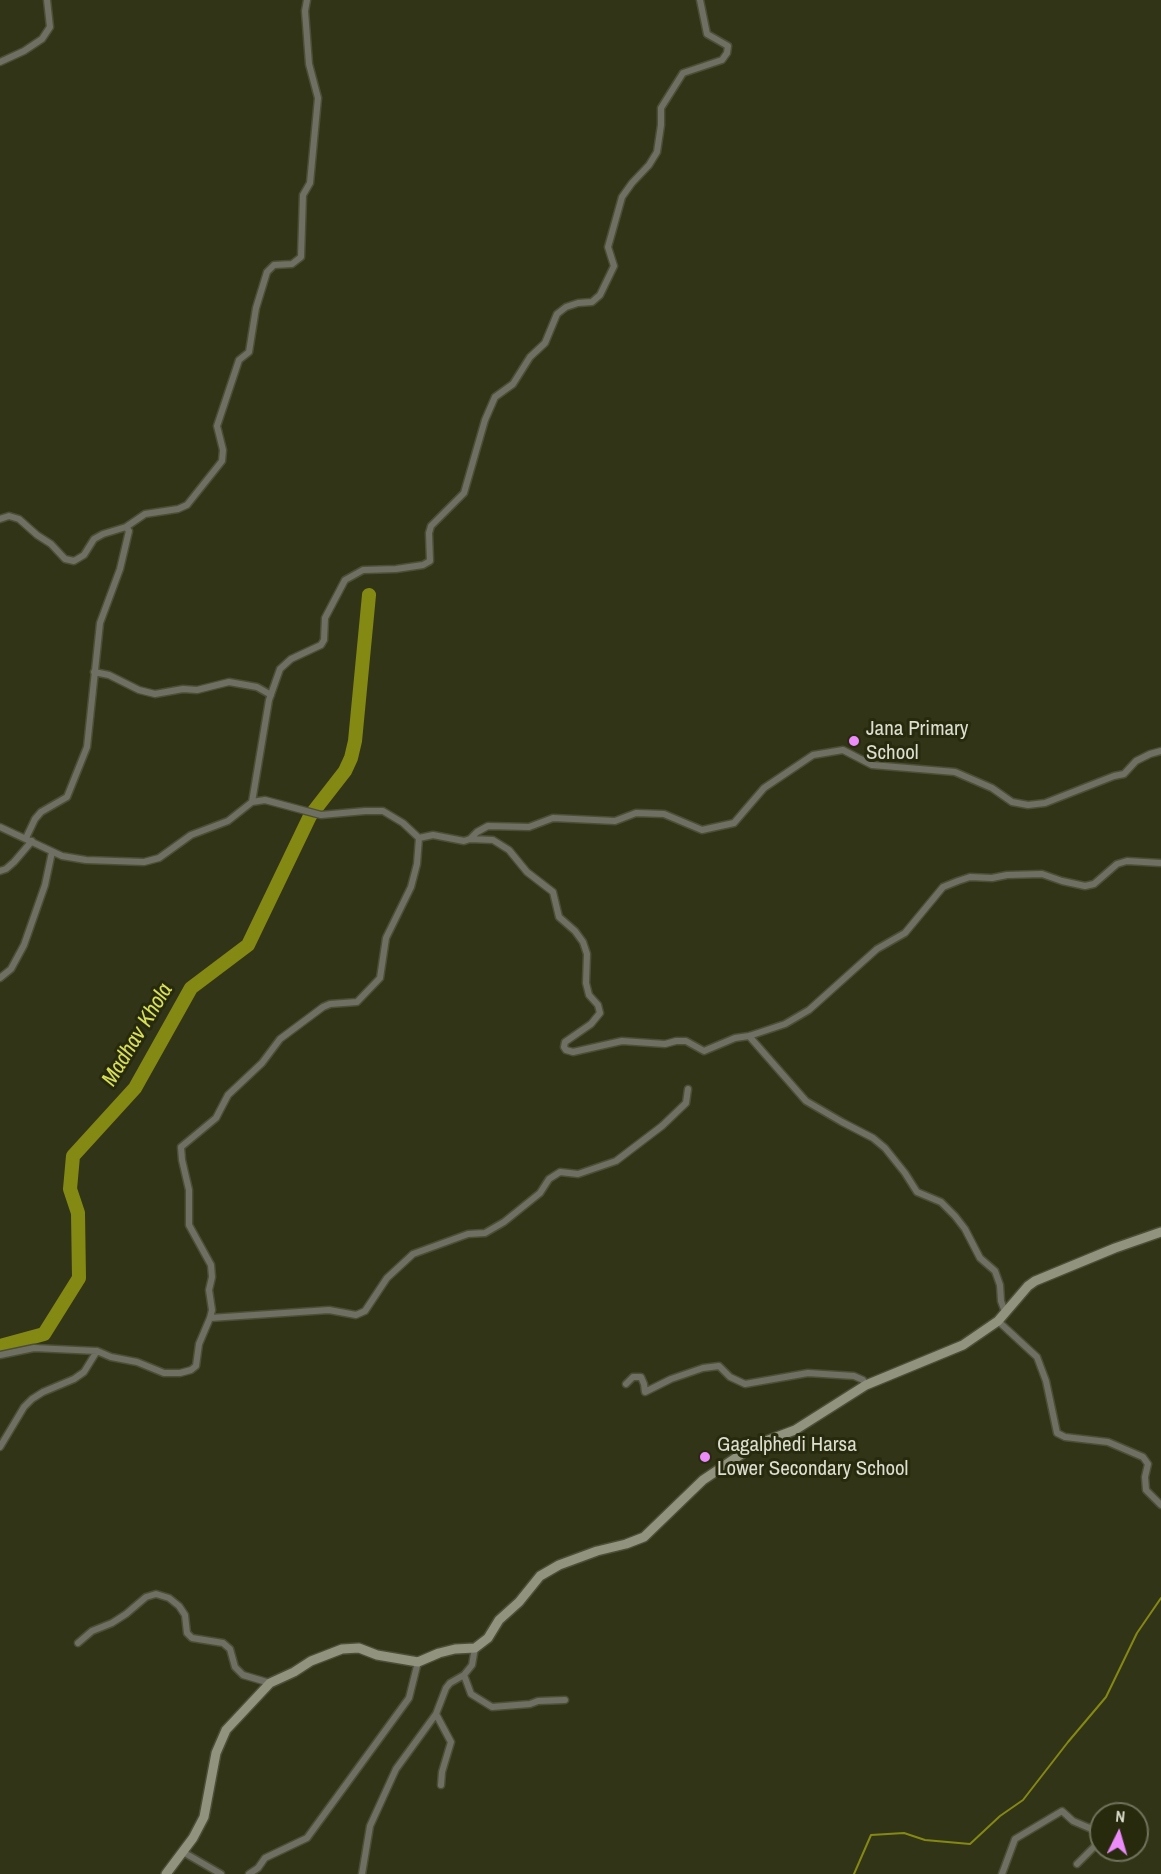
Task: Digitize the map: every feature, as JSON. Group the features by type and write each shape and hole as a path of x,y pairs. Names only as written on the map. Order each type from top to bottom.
{"street":[{"path":"0,62 24,51 42,39 50,27 47,0"},
{"path":"0,519 9,516 19,519 37,536 51,544 65,559 74,561 84,555 98,536 126,527 145,514 178,509 187,505 222,461 223,450 217,426 239,360 249,352 256,308 267,272 274,265 292,264 301,257 303,195 310,183 318,98 309,64 305,11 307,0"},
{"path":"252,802 271,695 280,669 286,663 321,645 324,640 325,618 345,580 363,570 396,569 423,565 430,561 431,526 464,493 485,420 495,398 513,384 530,357 544,343 557,314 566,306 592,302 600,295 614,266 608,247 622,197 657,152 661,108 683,73 722,60 728,53 728,46 707,34 700,0"},
{"path":"0,871 14,862 29,839 34,819 41,812 68,797 81,766 90,730 100,623 120,569 129,531 126,527"},
{"path":"94,672 109,675 139,690 154,694 197,690 229,682 257,687 271,695"},
{"path":"470,839 488,826 529,827 553,818 615,820 636,813 664,814 702,830 734,823 764,788 813,755 843,750 872,765 955,772 992,788 1012,802 1028,806 1045,803 1113,776 1124,774 1136,761 1161,751"},
{"path":"0,827 62,856 86,860 151,861 159,858 191,835 228,821 252,802 265,800 321,815 365,811 382,812 403,823 419,838"},
{"path":"419,838 433,835 464,841 494,840 509,850 527,872 553,892 558,917 575,931 583,942 587,954 586,983 589,995 600,1013 591,1024 568,1038 564,1047 566,1050 579,1052 622,1041 665,1044 686,1041 704,1051 735,1038 749,1036 785,1024 809,1010 877,949 904,933 943,887 970,877 992,878 1042,874 1085,886 1094,884 1117,864 1127,861 1161,863"},
{"path":"0,1355 34,1348 97,1352 137,1362 164,1373 180,1373 196,1366 199,1344 212,1310 209,1290 212,1277 211,1265 189,1225 189,1190 181,1147 183,1143 216,1118 228,1095 262,1063 280,1039 323,1007 330,1004 357,1002 380,978 386,938 411,887 417,864 419,838"},
{"path":"0,978 11,969 24,945 45,885 52,852"},
{"path":"749,1036 806,1101 873,1138 885,1148 917,1192 941,1202 956,1216 980,1258 995,1271 1005,1312"},
{"path":"210,1318 329,1310 356,1315 365,1311 387,1278 412,1254 468,1234 485,1233 504,1222 540,1193 549,1179 560,1172 579,1174 616,1161 662,1126 686,1103 688,1089"},
{"path":"166,1874 183,1852 204,1817 216,1753 226,1730 270,1683 294,1672 311,1660 342,1649 359,1648 377,1655 418,1662 455,1649 475,1648 488,1638 499,1620 519,1602 540,1576 569,1561 644,1537 703,1480 755,1445 795,1430 866,1386 963,1345 998,1321 1035,1281 1161,1232"},
{"path":"998,1321 1037,1357 1046,1381 1057,1433 1065,1437 1108,1443 1143,1457 1148,1464 1145,1477 1146,1490 1161,1505"},
{"path":"0,1447 24,1407 32,1399 43,1392 74,1380 84,1372 97,1352"},
{"path":"626,1384 633,1377 641,1377 645,1392 670,1378 719,1366 730,1377 745,1384 808,1372 854,1376 863,1380 866,1386"},
{"path":"78,1643 92,1631 126,1614 146,1596 156,1594 169,1598 179,1606 185,1615 187,1633 192,1638 199,1641 222,1643 230,1649 235,1666 243,1676 270,1683"},
{"path":"362,1874 373,1817 400,1762 436,1714 446,1688 464,1675 472,1665 475,1648"},
{"path":"249,1874 258,1868 265,1858 307,1838 409,1698 418,1662"},
{"path":"464,1675 471,1694 492,1707 566,1700"},
{"path":"436,1714 451,1742 442,1772 441,1785"},
{"path":"1002,1874 1015,1839 1062,1811 1073,1821 1089,1828"},
{"path":"183,1852 221,1874"},
{"path":"1077,1864 1089,1852"}],"waterway":[{"name":"Madhav Khola","path":"0,1346 44,1334 79,1278 78,1213 70,1189 73,1156 135,1088 191,988 248,945 310,816 345,771 355,741 369,595"},
{"path":"854,1874 871,1835 904,1833 925,1840 970,1844 1000,1816 1023,1800 1106,1697 1137,1633 1161,1598"}],"place":[{"name":"Jana Primary School","path":"854,741"},
{"name":"Gagalphedi Harsa Lower Secondary School","path":"705,1457"}]}
